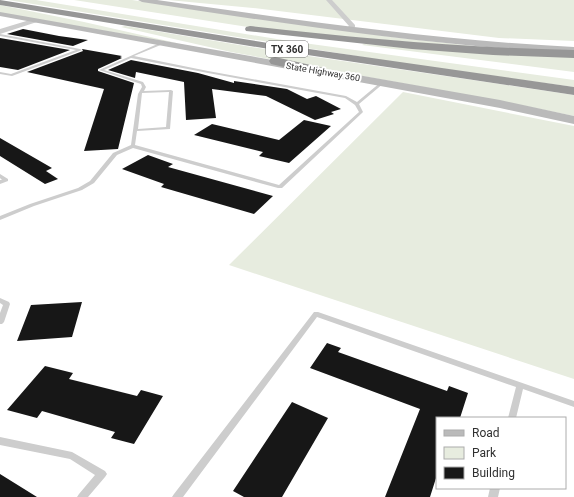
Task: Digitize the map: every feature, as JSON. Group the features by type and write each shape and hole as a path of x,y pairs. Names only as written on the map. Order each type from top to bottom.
{"highway":[{"path":"0,3 319,71"},
{"name":"TX 360","path":"0,3 281,48 574,91"},
{"name":"TX 360","path":"219,26 461,62"},
{"path":"242,28 430,49 501,53 574,54"}],"main road":[{"path":"142,0 347,30 451,42 574,50"},
{"name":"State Highway 360","path":"0,14 319,71 574,120"}],"street":[{"path":"329,0 353,26 347,30"},
{"path":"0,27 26,19"},
{"path":"0,33 36,21"}],"lane":[{"path":"0,33 80,50 11,75 0,73"},
{"path":"133,146 142,92 144,88 142,83 101,70 162,43"},
{"path":"0,218 32,205 80,189 92,182 116,154 133,146 280,188 360,112 357,104 346,97 132,57"},
{"path":"357,104 382,83"},
{"path":"135,130 168,128 170,91 142,92"},
{"path":"0,175 6,180 0,182"},
{"path":"0,300 7,304 0,322"},
{"path":"177,497 316,314 574,404"},
{"path":"512,417 520,386"},
{"path":"0,441 72,456 102,474 82,497"}],"green space":[{"path":"8,0 36,0 289,41 574,80 574,87 393,62"},
{"path":"74,0 132,0 392,37 538,53 267,30"},
{"path":"168,0 574,0 574,41 499,38 253,8"},
{"path":"0,5 84,22 181,44 0,13"},
{"path":"125,26 288,53 574,95 574,116 231,52 121,27"},
{"path":"362,45 574,55 574,72"},
{"path":"403,92 574,126 574,379 229,265"}],"building":[{"path":"23,29 88,40 73,46 7,34"},
{"path":"0,38 70,50 18,70 0,67"},
{"path":"82,49 122,56 120,57 122,58 98,69 98,71 134,83 118,149 84,151 104,89 27,72 83,51"},
{"path":"131,60 198,73 234,83 234,81 287,89 307,99 316,96 341,109 331,112 334,114 315,120 266,96 212,89 216,118 186,120 184,82 136,72 135,78 108,70"},
{"path":"304,120 331,126 289,163 259,156 263,152 194,135 212,124 279,140"},
{"path":"0,138 52,168 46,171 58,179 45,184 0,156"},
{"path":"148,155 173,164 168,167 273,196 254,214 161,187 164,184 122,169"},
{"path":"82,302 72,337 17,341 31,305"},
{"path":"327,343 341,348 338,352 447,391 449,386 468,393 460,417 436,417 436,478 430,497 385,497 420,409 310,368"},
{"path":"45,366 73,373 69,379 137,396 141,390 163,396 134,444 111,438 115,432 42,411 37,418 7,410"},
{"path":"292,402 328,418 282,497 244,497 233,491"},
{"path":"0,474 37,497 0,497"}]}
